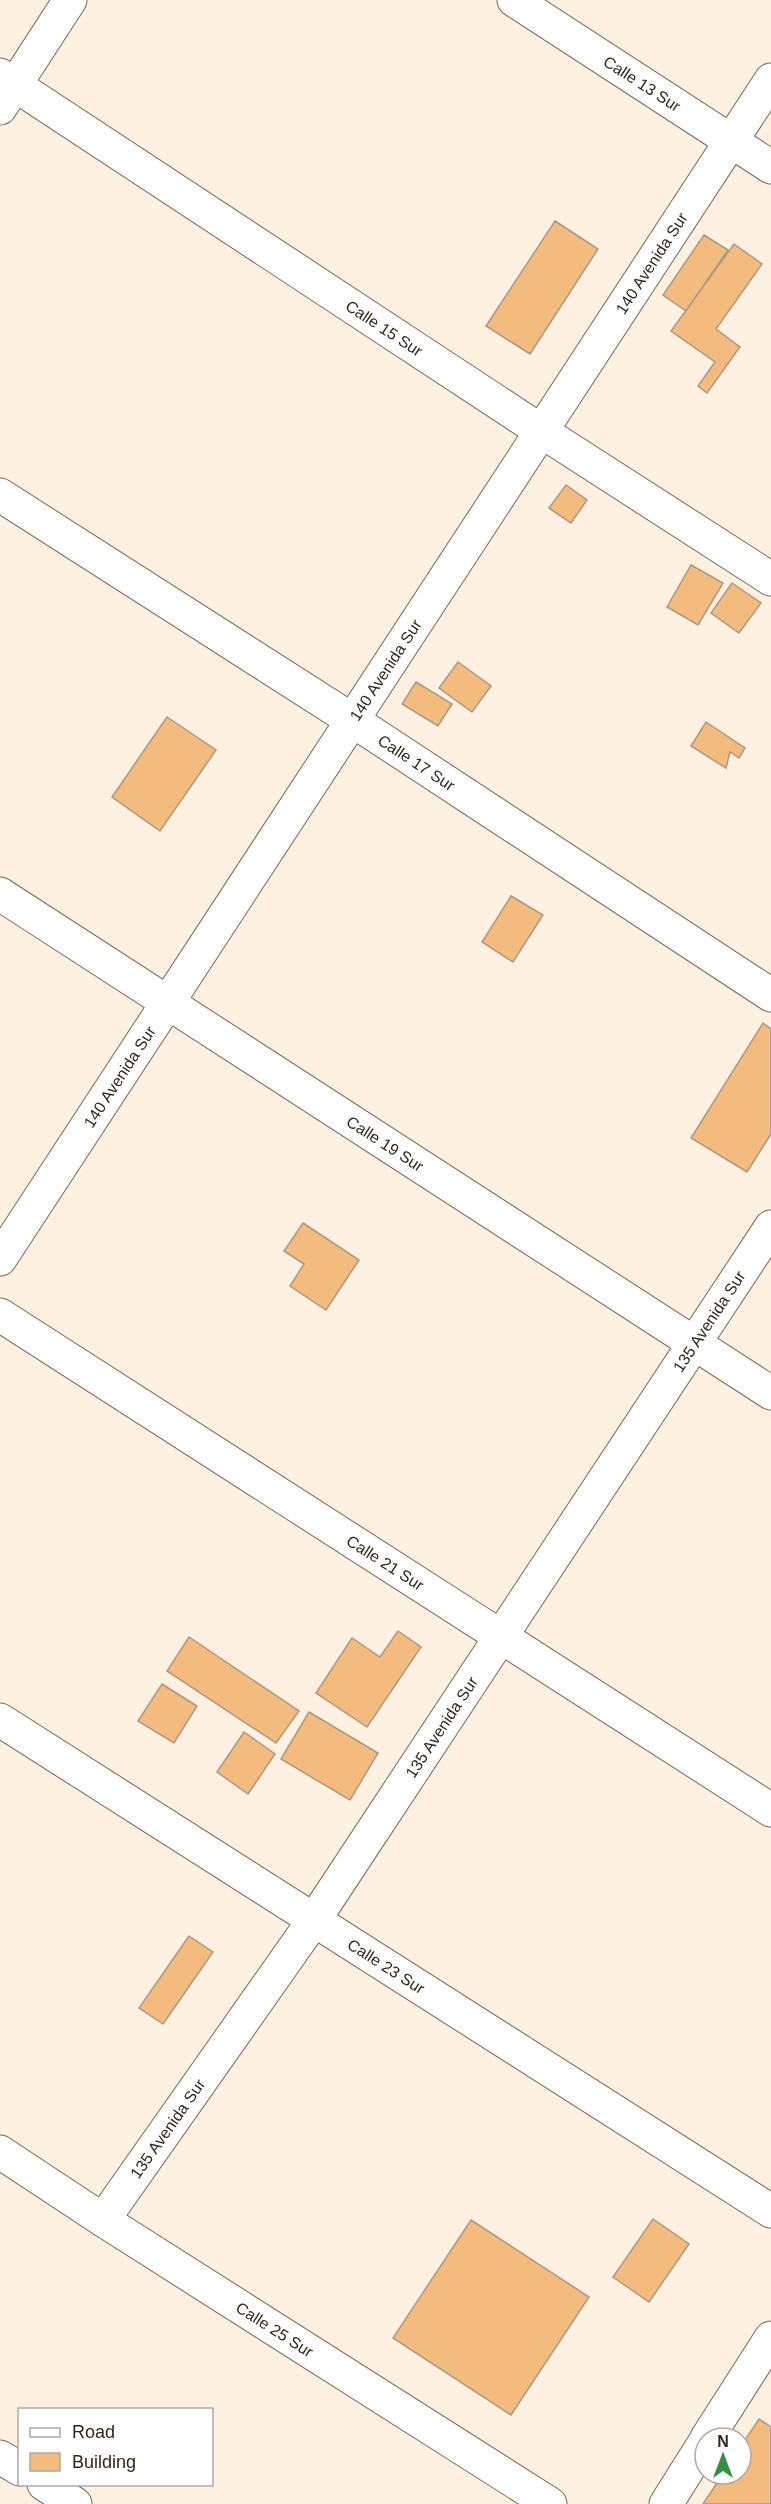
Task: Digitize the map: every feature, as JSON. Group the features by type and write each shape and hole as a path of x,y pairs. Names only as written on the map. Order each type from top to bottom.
{"street":[{"path":"5,89 70,0"},
{"name":"Calle 13 Sur","path":"514,0 771,166"},
{"name":"140 Avenida Sur","path":"0,1259 771,80"},
{"name":"Calle 15 Sur","path":"5,89 771,579"},
{"name":"Calle 17 Sur","path":"0,495 352,720 771,995"},
{"name":"Calle 19 Sur","path":"0,894 771,1393"},
{"name":"135 Avenida Sur","path":"103,2220 314,1920 771,1227"},
{"name":"Calle 21 Sur","path":"0,1315 771,1810"},
{"name":"Calle 23 Sur","path":"0,1720 771,2211"},
{"name":"Calle 25 Sur","path":"0,2151 103,2220 550,2504"},
{"path":"715,2426 771,2338"},
{"path":"0,2457 18,2468"},
{"path":"666,2504 693,2461"},
{"path":"47,2486 75,2504"}],"building":[{"path":"555,221 598,249 530,354 486,326"},
{"path":"704,235 728,250 686,311 663,295"},
{"path":"734,244 762,264 716,329 740,347 707,393 698,386 715,362 671,331"},
{"path":"566,485 587,500 571,523 549,508"},
{"path":"691,565 723,583 698,625 667,607"},
{"path":"732,583 761,603 739,633 711,613"},
{"path":"458,662 491,686 472,712 439,688"},
{"path":"416,682 452,704 438,726 402,704"},
{"path":"167,717 216,750 160,831 112,797"},
{"path":"706,722 745,748 739,758 730,752 726,768 691,746"},
{"path":"511,896 543,915 513,962 482,942"},
{"path":"763,1023 771,1029 771,1134 747,1172 691,1138"},
{"path":"303,1223 359,1260 326,1310 290,1286 304,1264 284,1251"},
{"path":"398,1631 421,1647 367,1727 316,1693 352,1638 380,1657"},
{"path":"189,1637 299,1711 276,1743 167,1671"},
{"path":"162,1684 197,1706 174,1743 138,1721"},
{"path":"309,1712 378,1753 350,1800 281,1759"},
{"path":"244,1732 275,1754 248,1794 217,1772"},
{"path":"189,1936 213,1952 163,2024 139,2008"},
{"path":"653,2219 689,2244 649,2302 613,2277"},
{"path":"471,2220 589,2297 511,2415 393,2338"},
{"path":"759,2419 771,2427 771,2504 703,2504 715,2486 753,2486 753,2428"}]}
